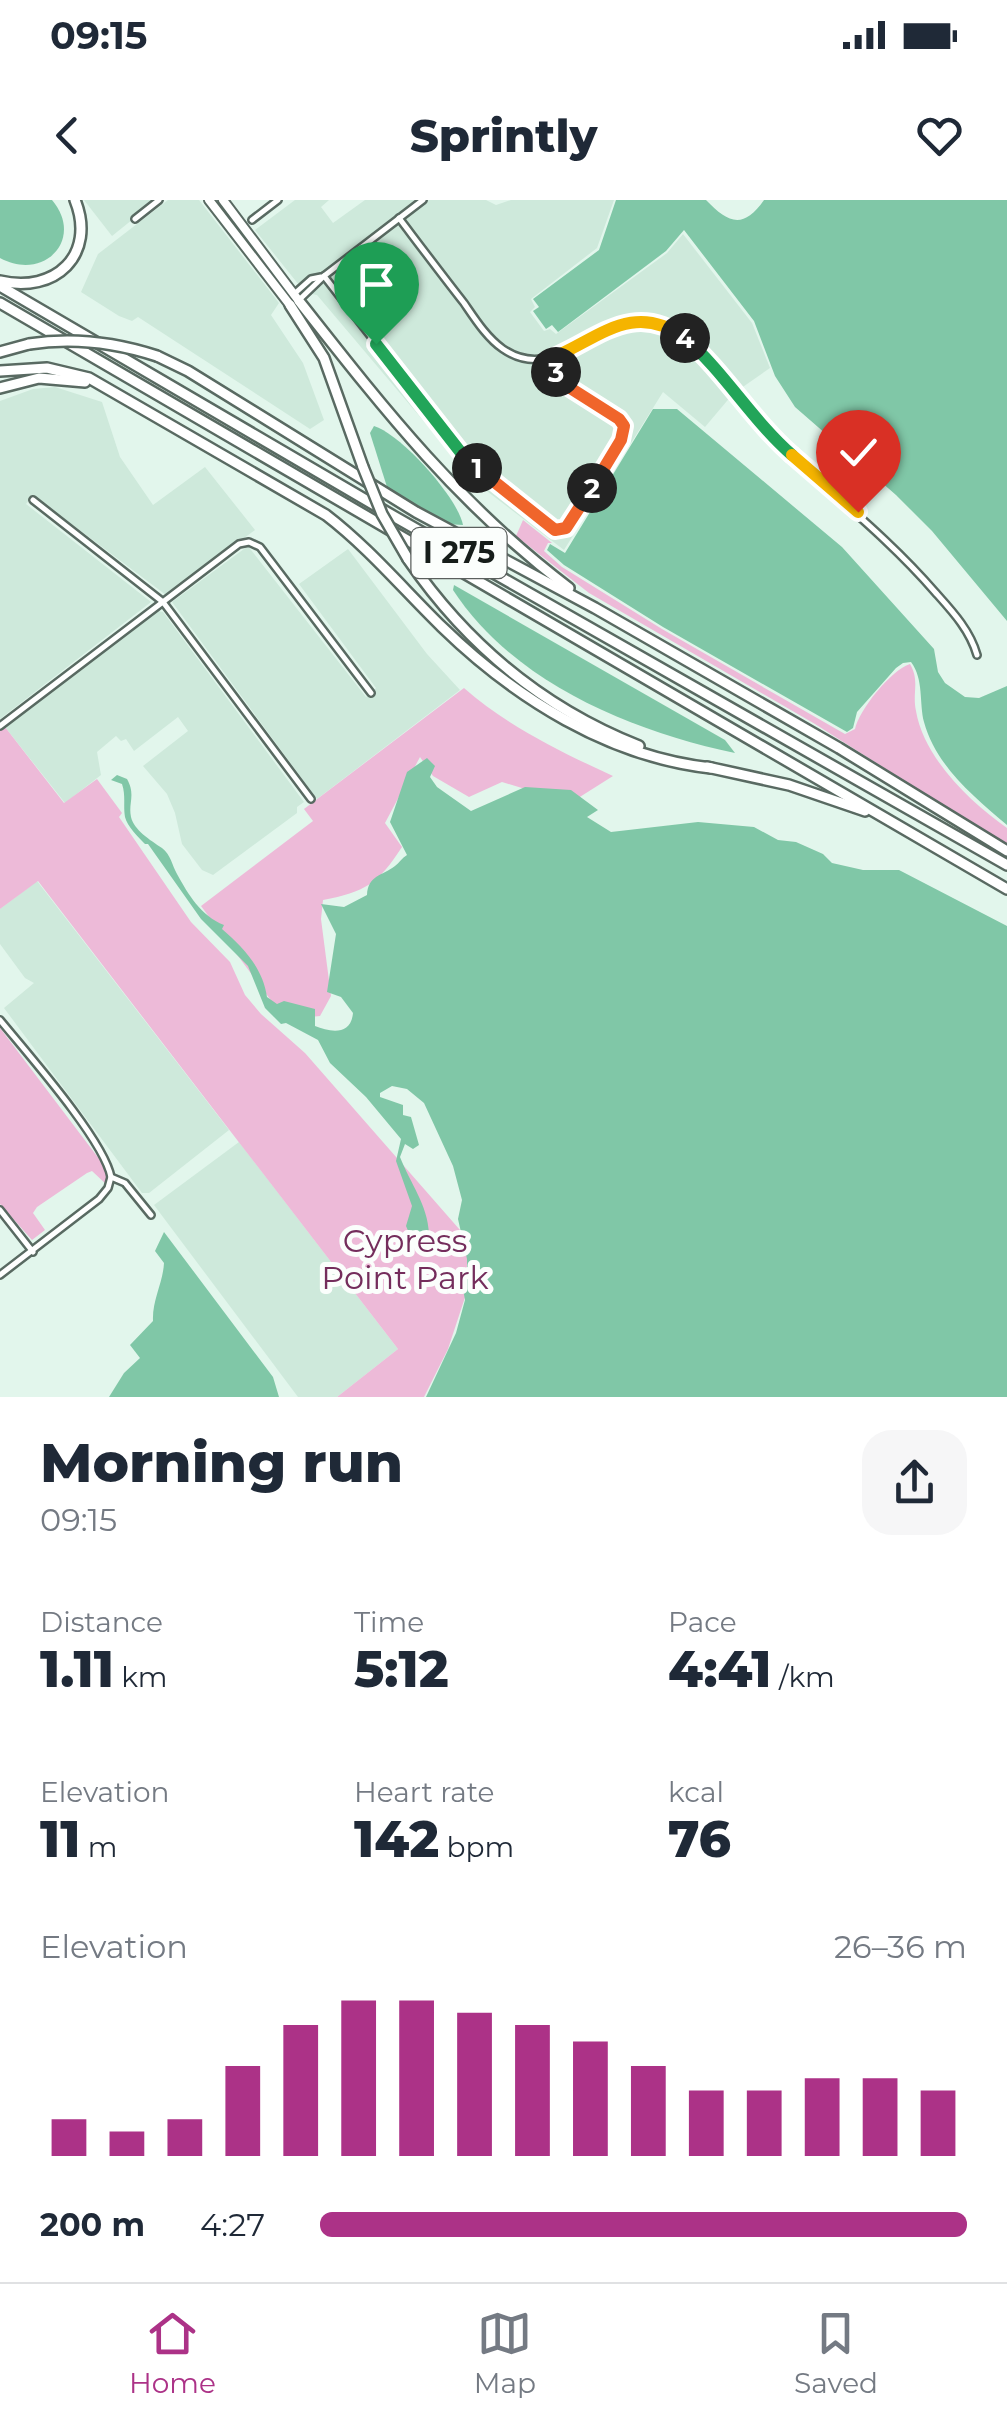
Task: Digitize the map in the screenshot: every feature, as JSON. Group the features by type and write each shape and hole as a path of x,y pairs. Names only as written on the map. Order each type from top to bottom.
{"highway":[{"path":"0,283 40,283 69,264 81,231 75,200"},
{"name":"I 275","path":"0,283 395,517 1007,865"},
{"path":"294,299 324,358 382,514 408,559 459,626 502,666 573,715 624,740 711,768 816,792 913,834"},
{"path":"294,299 451,486 518,548 595,608"},
{"name":"I 275","path":"0,303 1007,888"},
{"path":"0,352 64,340 98,342 156,356 188,371 416,512 595,608 839,748 1007,851"},
{"path":"0,371 47,368 88,378 103,386 326,515 464,647 536,702 629,749 678,764 711,768"},
{"path":"0,388 56,378 103,386"}],"main road":[{"path":"209,200 294,299"},
{"path":"222,200 294,299"}],"street":[{"path":"135,219 159,200"},
{"path":"294,299 424,200"},
{"path":"252,220 275,201"},
{"path":"399,218 496,344 526,359 552,358 617,324 651,324 676,331 707,359 768,434 909,562 955,615 973,640 977,654"},
{"path":"324,276 462,454 548,527 561,530 568,526 624,433 619,419 561,382 552,358"},
{"path":"32,500 163,602 310,799"},
{"path":"0,714 3,723 240,544 249,542 260,547 371,693"},
{"path":"0,1020 90,1135 111,1177 102,1197 0,1275"},
{"path":"111,1177 125,1183 151,1215"},
{"path":"0,1210 33,1252"}],"shaded area":[{"path":"0,200 52,200 64,229 55,253 31,265 0,258"},
{"path":"84,200 152,200 112,236"},
{"path":"168,200 199,200 279,303 271,315 303,363 324,420 310,429 138,317 132,321 119,316 81,292 98,254"},
{"path":"295,200 329,200 321,207 333,223 365,200 419,200 324,272 299,285 255,230"},
{"path":"428,200 486,200 496,205 511,200 614,200 597,248 531,299 535,307 530,312 544,331 550,329 556,334 667,253 683,234 752,323 770,368 737,391 688,336 677,328 652,321 616,322 551,356 527,356 508,349 490,333 403,219"},
{"path":"616,200 706,200 721,214 735,220 749,216 764,200 1007,200 1007,621 932,531 795,407 775,376 754,321 684,230 666,251 558,332 552,325 546,329 533,311 539,307 533,299 599,250"},
{"path":"398,222 494,346 526,362 549,362 559,384 617,421 621,428 564,526 550,525 464,452 328,276"},
{"path":"324,281 460,457 554,533 571,527 627,432 621,416 564,380 555,360 617,327 651,326 684,341 732,395 705,427 663,392 564,550 475,482 317,295 312,294"},
{"path":"55,387 102,402 120,457 153,505 205,467 255,530 166,595 33,495 26,504 151,602 0,719 0,401 33,389"},
{"path":"653,409 677,409 842,547 934,649 938,672 945,683 965,697 979,698 1007,686 1007,825 958,780 937,753 924,722 920,683 911,662 896,668 857,712 853,728 847,732 663,627 564,565 547,550 550,544 565,553"},
{"path":"374,426 399,441 427,468 451,499 463,525 445,524 387,487 370,433"},
{"path":"248,546 366,697 376,688 299,584 348,549 427,654 460,690 317,799 172,602"},
{"path":"454,585 725,740 735,753 616,716 542,677 478,623 453,590"},
{"path":"158,611 163,612 304,802 297,807 297,813 213,875 202,870 182,844 167,794 143,766 188,731 178,717 134,751 126,739 121,741 116,736 97,752 101,775 65,803 5,727"},
{"path":"427,758 435,766 430,777 437,787 471,811 525,787 571,790 598,810 587,817 611,832 698,822 754,827 778,840 796,842 823,854 832,863 863,870 899,870 1007,926 1007,1397 426,1397 456,1333 465,1300 467,1259 458,1219 462,1200 453,1166 424,1103 407,1089 392,1086 380,1093 380,1097 403,1105 403,1115 411,1117 419,1145 413,1149 405,1144 400,1157 425,1213 429,1234 422,1243 413,1242 406,1226 412,1206 396,1161 401,1139 366,1097 330,1063 318,1040 281,1024 265,1008 248,966 201,919 148,844 131,828 125,817 122,784 111,780 117,775 127,779 135,826 165,851 196,904 224,925 222,929 251,959 267,997 277,1004 284,1001 315,1009 315,1026 339,1030 348,1026 353,1013 341,997 327,992 336,934 321,904 344,907 367,895 373,880 407,855 390,822 407,772"},
{"path":"37,881 229,1130 149,1193 142,1193 4,1008 34,983 25,978 0,944 0,909"},
{"path":"239,1142 398,1349 337,1397 298,1397 154,1205"},
{"path":"164,1232 273,1377 279,1397 109,1397 124,1373 140,1358 130,1345 153,1321 164,1263 155,1251"}],"green space":[{"path":"523,520 552,543 544,551 562,567 845,734 855,729 885,682 910,664 915,676 916,711 928,745 964,792 1007,828 1007,846 815,724 589,593 516,536"},
{"path":"464,688 516,726 613,776 575,800 558,799 502,782 469,797 433,776 420,757 385,823 402,847 378,878 350,894 323,900 321,919 331,996 320,1016 300,1018 275,1006 201,906 313,821 304,809"},
{"name":"Cypress Point Park","path":"5,727 64,803 97,779 191,922 230,962 245,995 305,1053 460,1230 473,1273 448,1349 424,1397 337,1397 398,1349 38,881 0,909 0,731"},
{"path":"0,1028 112,1176 107,1185 92,1171 87,1173 37,1207 33,1213 45,1230 32,1240 0,1204"}],"route":[{"path":"376,344 462,454 555,530 566,528 621,440 624,426 561,382 552,358 604,329 629,323 664,326 686,338 768,434 858,512"}]}
